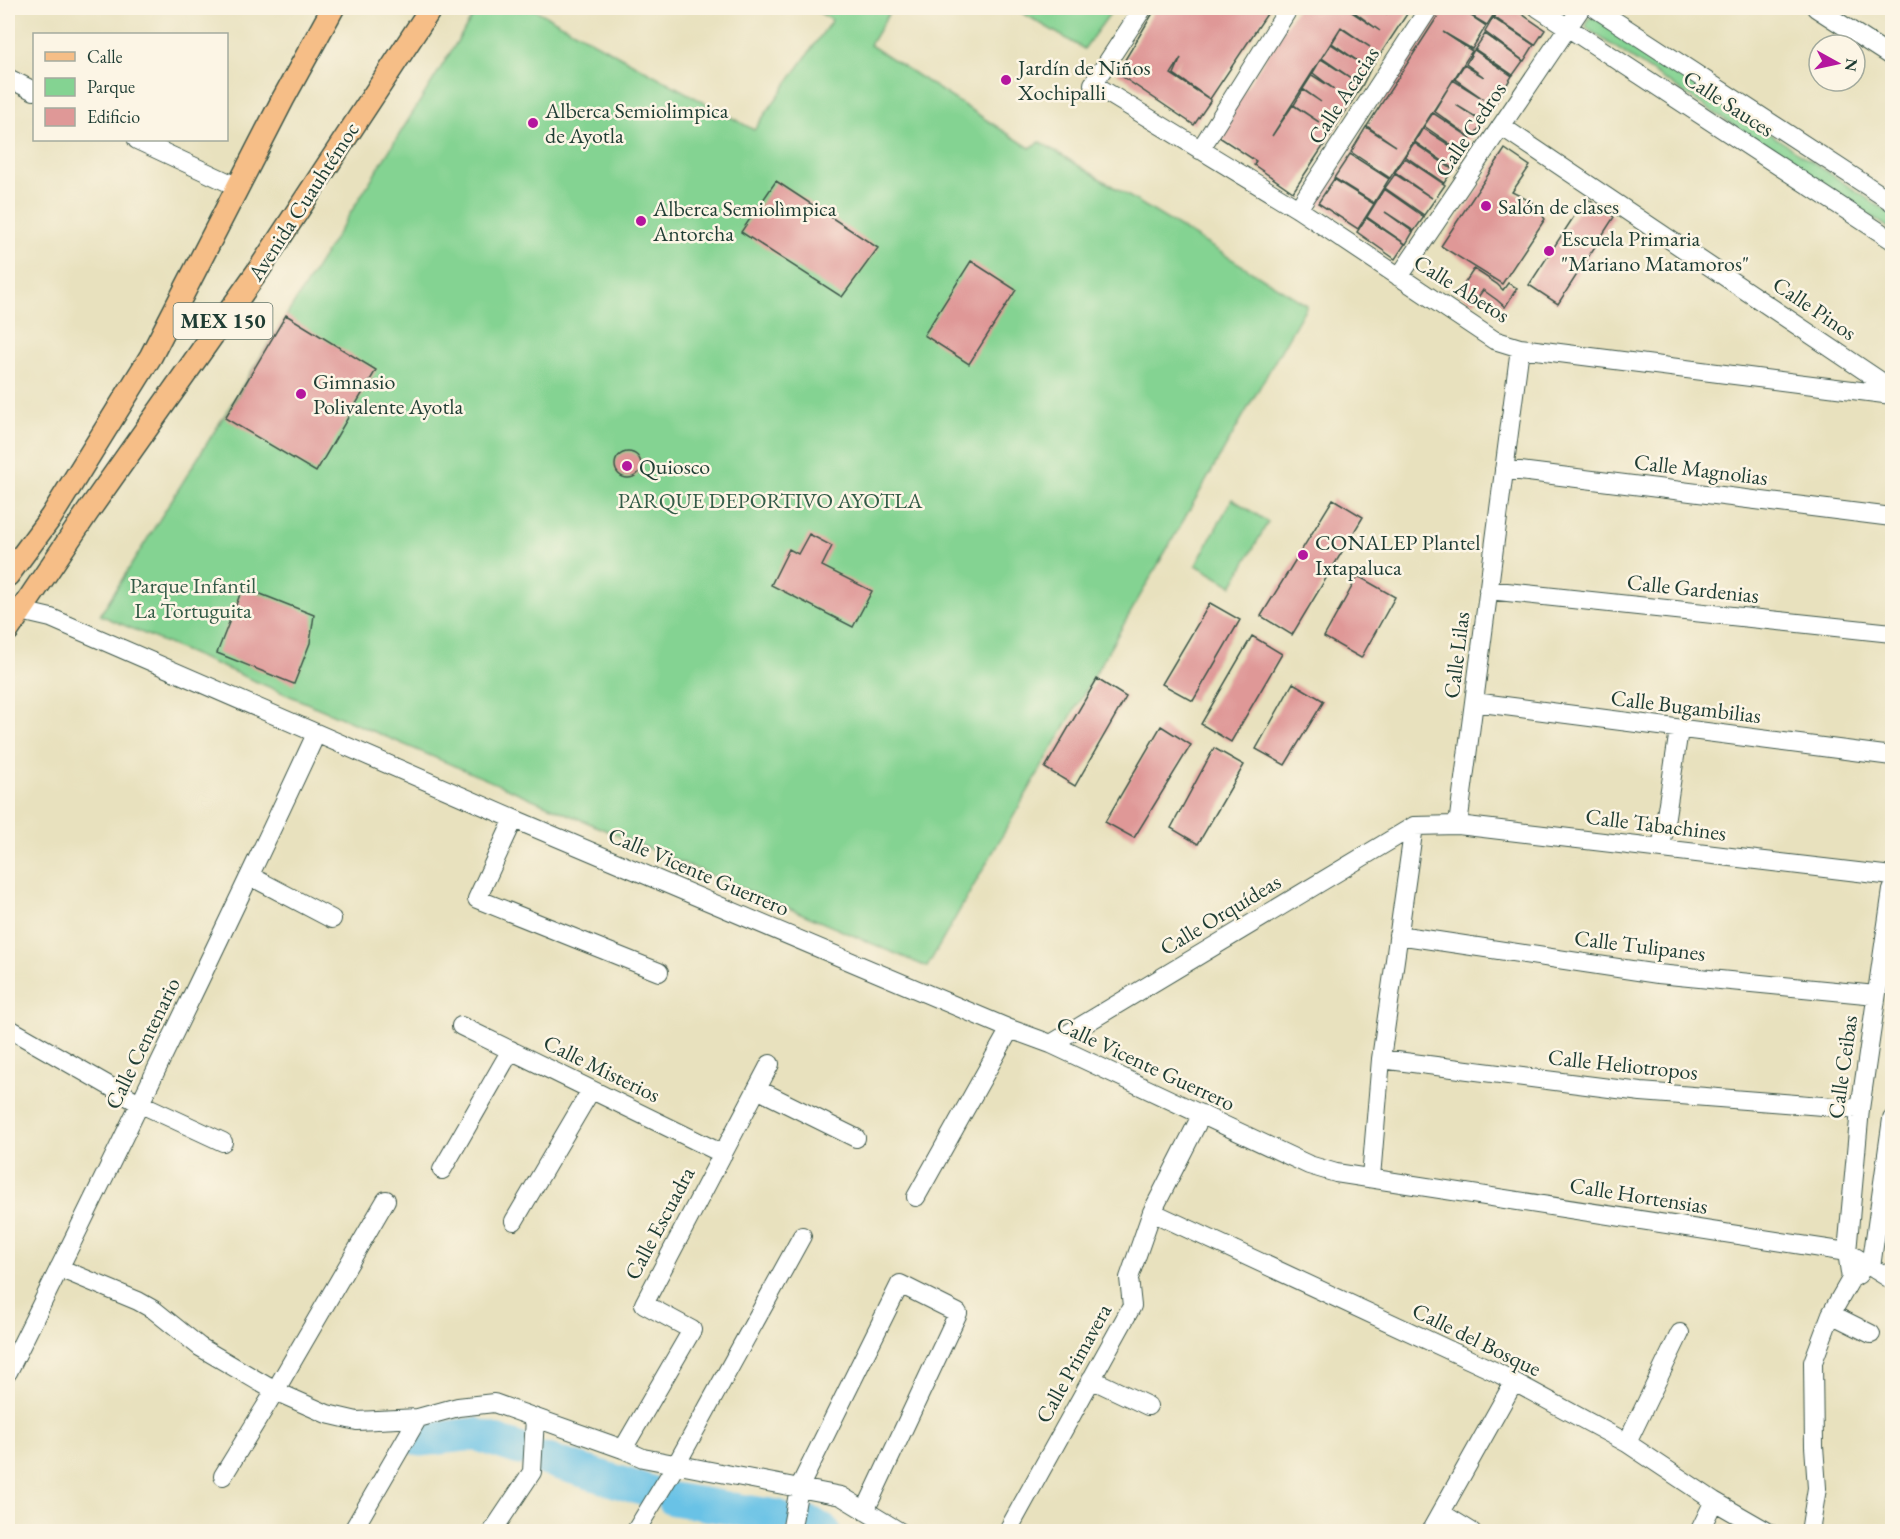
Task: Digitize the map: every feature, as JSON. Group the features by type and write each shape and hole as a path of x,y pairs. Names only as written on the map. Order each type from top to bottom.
{"main road":[{"name":"MEX 150","path":"8,575 51,517 151,356 333,8"},
{"name":"Avenida Cuauhtémoc","path":"8,630 14,612 260,268 429,9"}],"street":[{"name":"Calle Abetos","path":"1143,8 1093,84 1298,209 1494,340 1520,348 1893,396"},
{"path":"1200,150 1289,8"},
{"name":"Calle Acacias","path":"1298,209 1429,8"},
{"name":"Calle Sauces","path":"1538,8 1893,240"},
{"name":"Calle Cedros","path":"1399,277 1581,8"},
{"name":"Calle Sauces","path":"1595,8 1893,202"},
{"path":"1816,8 1893,57"},
{"path":"8,78 33,90"},
{"name":"Calle Pinos","path":"1501,126 1893,389"},
{"path":"139,141 238,187"},
{"name":"Calle Lilas","path":"1458,825 1520,348"},
{"name":"Calle Magnolias","path":"1504,469 1893,517"},
{"name":"Calle Gardenias","path":"1488,590 1893,633"},
{"name":"Calle Vicente Guerrero","path":"14,612 51,618 514,819 1010,1029 1051,1044 1310,1165 1336,1173 1371,1177"},
{"name":"Calle Bugambilias","path":"1474,702 1893,756"},
{"path":"1661,849 1678,729"},
{"name":"Calle Centenario","path":"8,1372 250,876 316,734"},
{"path":"514,819 477,899 659,972"},
{"name":"Calle Tabachines","path":"1414,826 1458,825 1893,876"},
{"path":"1371,1177 1382,1059 1414,826"},
{"name":"Calle Orquídeas","path":"1051,1044 1414,826"},
{"path":"250,876 332,919"},
{"name":"Calle Ceibas","path":"1851,1279 1847,1252 1860,1109 1893,890"},
{"name":"Calle Tulipanes","path":"1398,935 1658,974 1876,995"},
{"name":"Calle Misterios","path":"461,1026 723,1154"},
{"path":"8,1028 139,1103 223,1142"},
{"path":"916,1197 1010,1029"},
{"path":"442,1170 511,1050"},
{"name":"Calle Heliotropos","path":"1382,1059 1641,1092 1860,1109"},
{"path":"723,1154 770,1064"},
{"path":"514,1221 591,1089"},
{"path":"757,1089 856,1138"},
{"name":"Calle Primavera","path":"1008,1532 1132,1306 1129,1278 1152,1212 1202,1114"},
{"path":"1810,1532 1817,1488 1814,1446 1814,1362 1831,1314 1851,1279 1871,1267 1892,1129"},
{"name":"Calle Escuadra","path":"623,1449 692,1330 644,1304 723,1154"},
{"name":"Calle Hortensias","path":"1371,1177 1847,1252 1893,1280"},
{"path":"223,1476 386,1200"},
{"name":"Calle del Bosque","path":"1152,1212 1494,1371 1627,1443 1714,1501 1768,1532"},
{"path":"635,1532 676,1465 802,1236"},
{"path":"60,1268 154,1310 200,1347 275,1391 327,1414 357,1421 418,1418 458,1407 495,1403 643,1458 841,1496 900,1532"},
{"path":"791,1532 799,1488 900,1284 958,1313 865,1511"},
{"path":"1831,1314 1871,1334"},
{"path":"1627,1443 1680,1334"},
{"path":"1091,1379 1148,1406"},
{"path":"1430,1532 1514,1382"},
{"path":"352,1532 418,1418"},
{"path":"492,1532 532,1472 535,1418"},
{"path":"1699,1532 1714,1501"},
{"path":"1441,1514 1472,1532"}],"green space":[{"name":"PARQUE DEPORTIVO AYOTLA","path":"478,8 532,8 754,130 832,20 812,8 892,8 870,45 1030,148 1040,142 1307,305 927,967 100,615"},
{"path":"1014,8 1114,8 1084,49"},
{"path":"1591,17 1596,18 1892,215 1892,230 1589,30 1586,27"},
{"path":"1232,499 1268,522 1232,586 1196,565"}],"building":[{"path":"1156,8 1271,8 1210,99 1174,74 1181,58 1171,74 1211,100 1194,125 1117,73"},
{"path":"1297,8 1353,8 1350,11 1380,31 1353,11 1355,8 1378,8 1387,14 1380,8 1411,8 1293,192 1254,165 1256,161 1216,135","holes":["1341,27 1370,47 1341,28 1332,43 1365,66 1331,44 1322,58 1354,80 1321,59 1313,73 1334,89 1312,75 1303,89 1321,102 1303,90 1294,105 1319,122 1293,105 1272,136"]},
{"path":"1443,8 1498,8 1487,25 1465,12 1486,26 1472,49 1443,32 1472,51 1390,178 1351,152 1366,127 1396,146 1367,126"},
{"path":"1500,8 1513,8 1545,30 1535,45 1494,17"},
{"path":"1493,18 1534,45 1524,61 1485,32"},
{"path":"1485,34 1523,61 1513,75 1475,49"},
{"path":"1474,50 1512,76 1484,122 1456,105 1483,123 1472,138 1434,111 1453,80 1485,100 1455,79 1464,65 1484,77 1466,64"},
{"path":"1433,113 1471,138 1462,152 1424,126"},
{"path":"1423,128 1463,154 1453,168 1415,142"},
{"path":"1414,143 1453,170 1444,183 1405,156"},
{"path":"1505,149 1530,166 1512,192 1532,202 1545,219 1502,284 1441,246"},
{"path":"1350,154 1389,179 1374,203 1334,178"},
{"path":"1405,158 1445,185 1424,215 1385,188 1395,174 1432,198 1395,172"},
{"path":"1334,179 1374,204 1358,229 1318,203"},
{"path":"776,181 878,248 842,297 741,232"},
{"path":"1384,189 1424,217 1414,231 1385,212 1413,232 1406,244 1367,217"},
{"path":"1586,198 1614,217 1558,304 1529,285"},
{"path":"1366,218 1405,244 1395,259 1357,232"},
{"path":"971,261 1016,290 969,364 924,335"},
{"path":"1474,269 1503,290 1508,283 1517,288 1505,307 1483,290 1474,303 1458,293"},
{"name":"Gimnasio Polivalente Ayotla","path":"286,315 376,370 316,472 225,418"},
{"name":"Quiosco","path":"628,452 637,456 641,465 637,474 628,478 619,474 615,465 619,456"},
{"path":"1333,499 1363,517 1292,635 1261,616"},
{"path":"809,534 832,546 822,566 872,591 853,627 771,585 789,549 798,554"},
{"path":"1358,576 1395,597 1361,658 1324,637"},
{"path":"243,587 314,615 310,643 294,684 217,653"},
{"path":"1210,603 1240,620 1193,701 1162,684"},
{"path":"1252,636 1282,654 1231,742 1201,724"},
{"path":"1097,679 1126,697 1075,786 1045,768"},
{"path":"1293,683 1324,701 1285,765 1256,749"},
{"path":"1161,726 1191,745 1134,838 1105,822"},
{"path":"1214,748 1244,765 1198,844 1171,828"}],"waterway":[{"path":"420,1440 475,1434 519,1449"},
{"path":"544,1459 648,1491"},
{"path":"673,1499 777,1516"},
{"path":"811,1523 825,1532"}],"place":[{"name":"Jardín de Niños Xochipalli","path":"1006,80"},
{"name":"Alberca Semiolimpica de Ayotla","path":"533,123"},
{"name":"Salón de clases","path":"1486,206"},
{"name":"Alberca Semiolìmpica Antorcha","path":"641,221"},
{"name":"Escuela Primaria \"Mariano Matamoros\"","path":"1549,251"},
{"name":"Gimnasio Polivalente Ayotla","path":"301,394"},
{"name":"Quiosco","path":"627,466"},
{"name":"CONALEP Plantel Ixtapaluca","path":"1303,555"}],"park label":[{"name":"Parque Infantil La Tortuguita","path":"193,598"}]}
